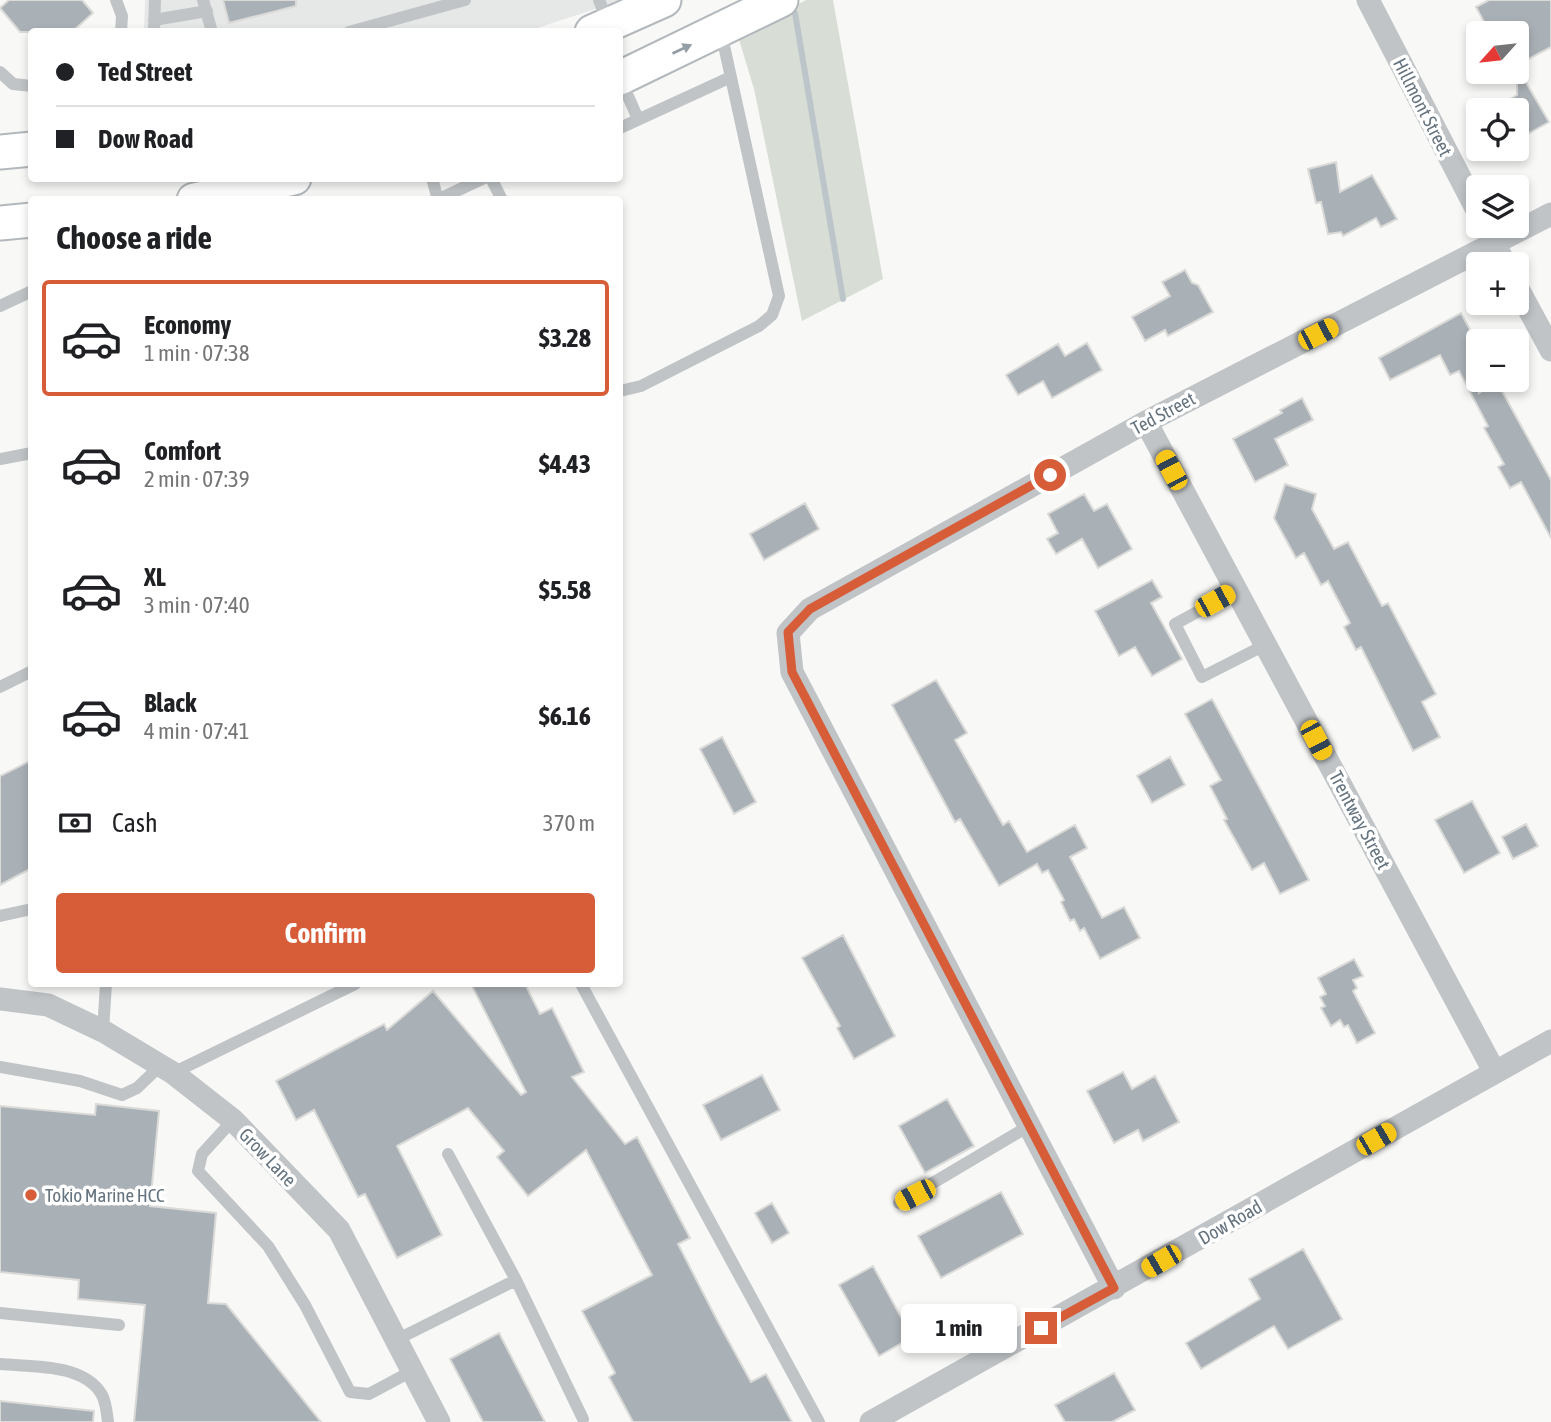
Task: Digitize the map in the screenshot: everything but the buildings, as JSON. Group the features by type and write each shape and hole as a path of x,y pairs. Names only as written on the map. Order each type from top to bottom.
{"main road":[{"path":"600,19 664,0"},
{"path":"623,76 781,0"},
{"path":"0,152 28,149"},
{"path":"217,196 281,182"},
{"path":"0,223 28,220"}],"street":[{"name":"Hillmont Street","path":"1368,0 1466,189"},
{"name":"Ted Street","path":"1029,1126 792,672 788,632 810,609 1146,422 1551,214"},
{"path":"1529,309 1551,350"},
{"name":"Trentway Street","path":"1146,422 1494,1071"},
{"name":"Grow Lane","path":"0,999 48,1005 103,1031 166,1070 233,1120 339,1230 439,1422"},
{"name":"Dow Road","path":"871,1422 1551,1041"},
{"path":"1029,1126 1114,1288"}],"lane":[{"path":"116,0 122,16 121,28"},
{"path":"155,0 154,26 205,6 211,28"},
{"path":"364,28 465,0"},
{"path":"623,390 641,386 759,326 772,315 779,296 721,31"},
{"path":"0,72 13,84 28,86"},
{"path":"623,126 731,77"},
{"path":"623,84 638,119"},
{"path":"445,196 475,182"},
{"path":"0,306 28,292"},
{"path":"0,459 28,454"},
{"path":"1236,590 1175,624 1202,677 1265,645"},
{"path":"0,687 28,673"},
{"path":"0,916 28,910"},
{"path":"103,1031 106,987"},
{"path":"0,1067 80,1081 122,1095 166,1070 348,987"},
{"path":"583,987 819,1422"},
{"path":"233,1120 202,1154 198,1171 268,1246 305,1305 350,1392 369,1394 412,1371"},
{"path":"899,1203 1029,1126"},
{"path":"448,1154 516,1280 583,1419"},
{"path":"396,1340 516,1280"},
{"path":"0,1313 119,1325"},
{"path":"0,1364 65,1370 91,1383 103,1396 108,1422"}],"shaded area":[{"path":"145,0 623,0 537,28 144,28"},
{"path":"806,0 833,0 883,279 802,321 754,89 738,36"}],"waterway":[{"path":"795,13 843,299"}],"place":[{"name":"Tokio Marine HCC","path":"31,1195"}],"route":[{"path":"1041,1328 1114,1288 792,672 788,632 810,609 1050,475"}]}
